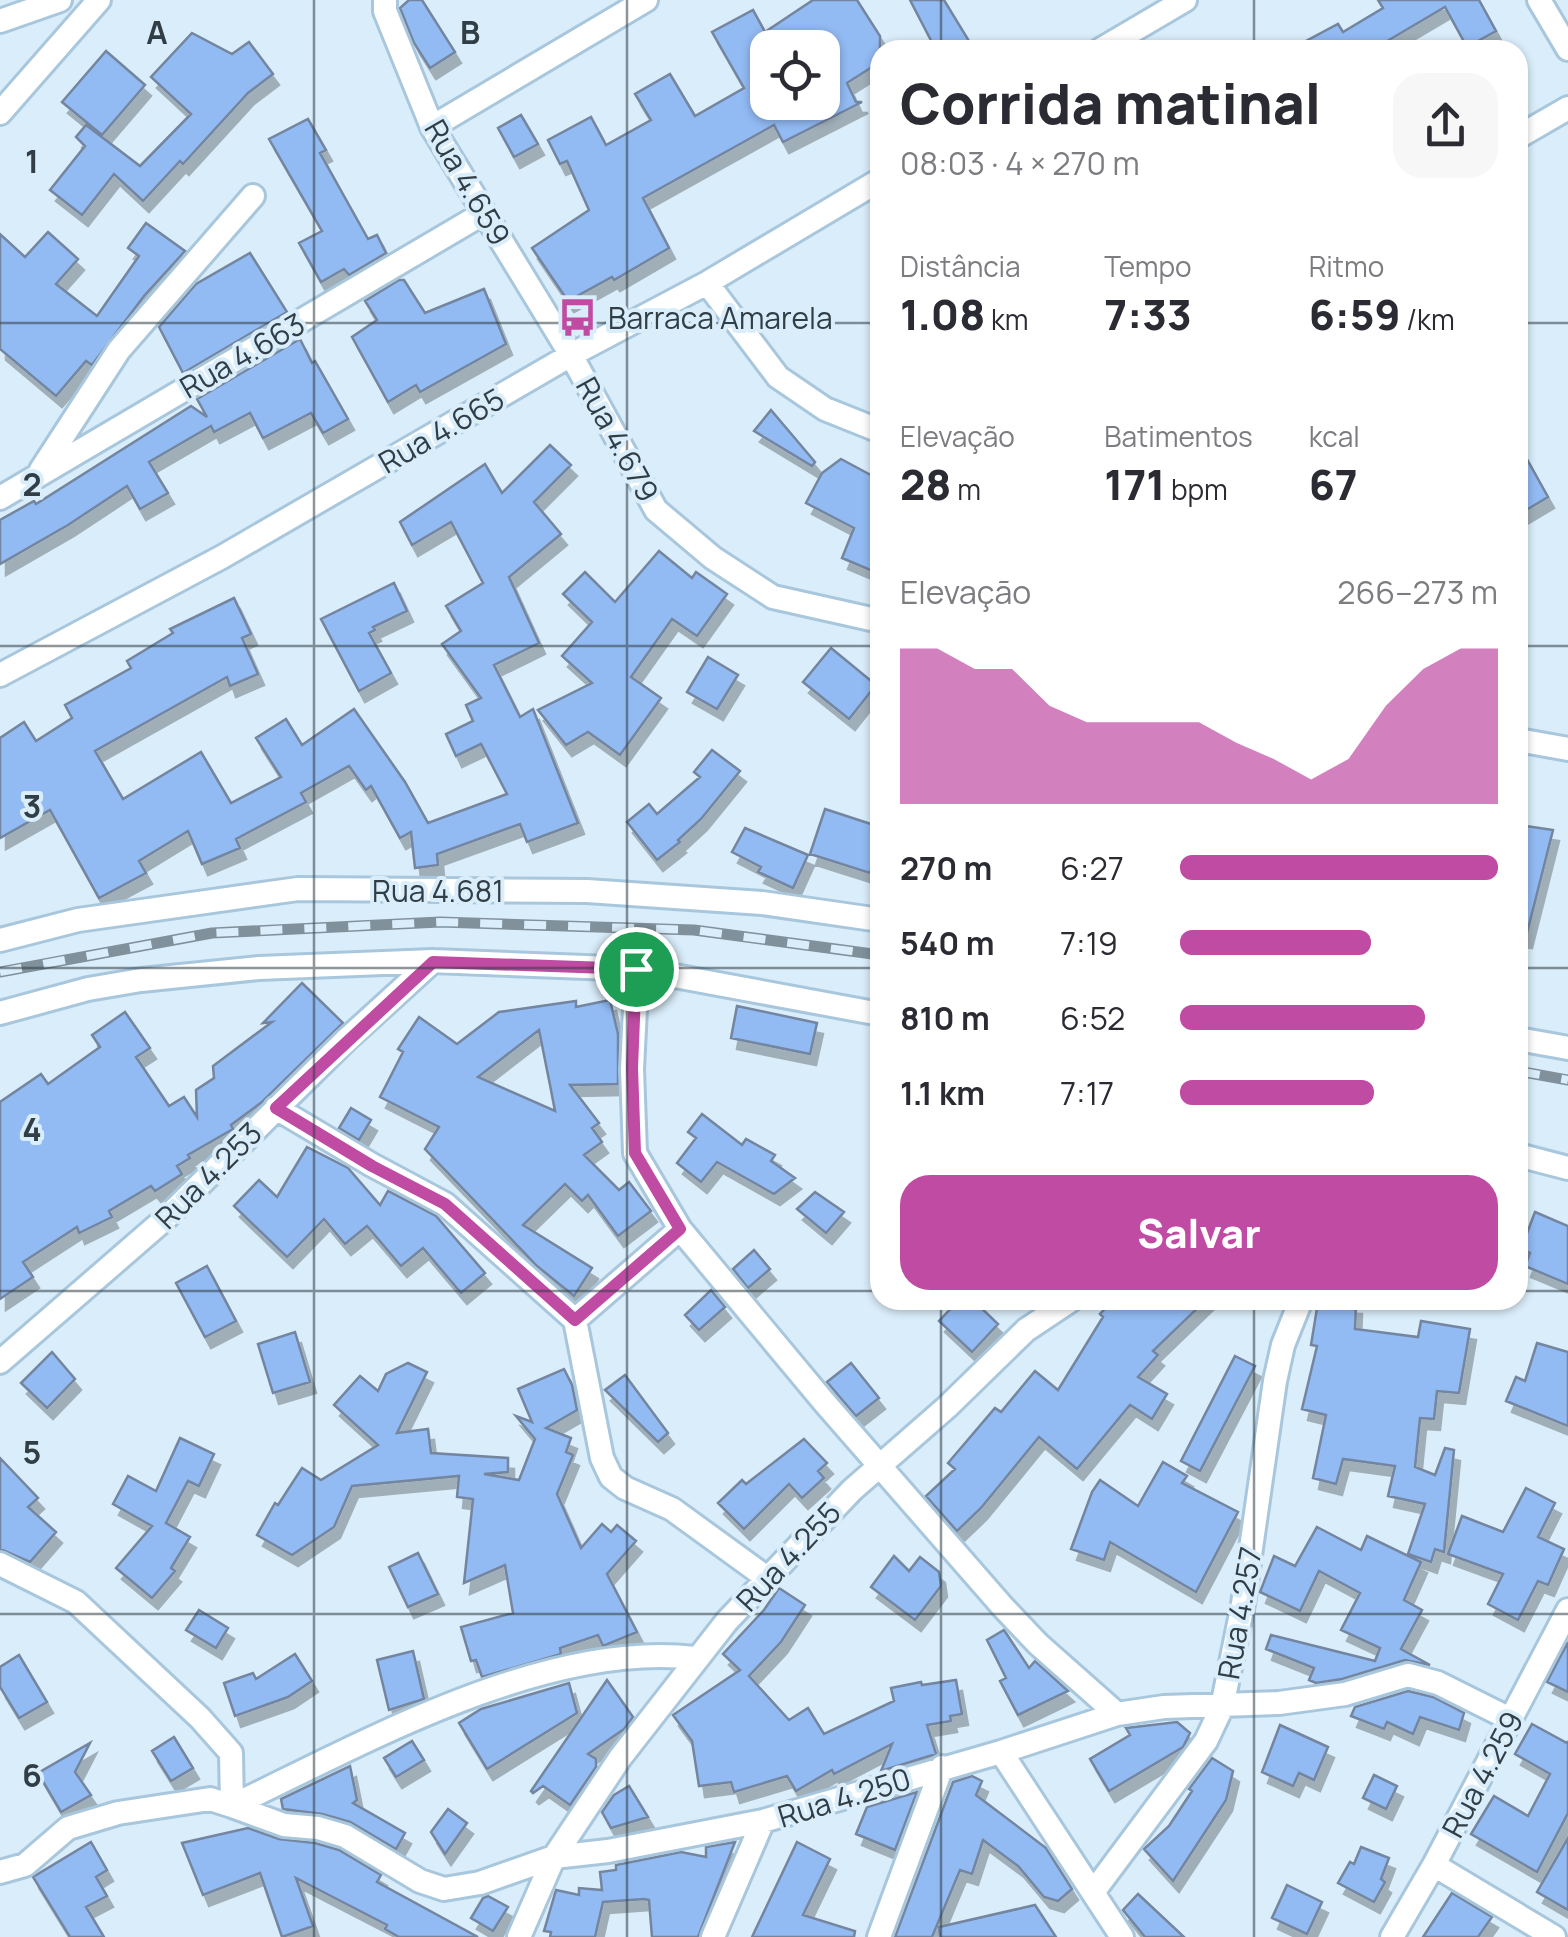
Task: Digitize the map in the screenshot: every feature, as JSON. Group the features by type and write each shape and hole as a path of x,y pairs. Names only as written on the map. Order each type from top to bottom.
{"street":[{"path":"0,21 60,0"},
{"path":"0,112 99,0"},
{"name":"Rua 4.659","path":"384,0 432,127 571,355"},
{"path":"432,127 646,0"},
{"path":"1117,40 1184,0"},
{"path":"1539,0 1568,48"},
{"path":"1528,131 1568,108"},
{"name":"Rua 4.665","path":"0,676 222,558 571,355 707,283 870,186"},
{"path":"38,475 119,350 253,196"},
{"name":"Rua 4.663","path":"0,498 484,213"},
{"path":"707,283 778,377 824,409 870,428"},
{"name":"Rua 4.679","path":"571,355 656,510 712,558 773,597 870,618"},
{"path":"1528,742 1568,749"},
{"name":"Rua 4.681","path":"0,940 78,920 298,889 587,891 762,903 870,919"},
{"path":"0,1013 88,989 141,980 259,968 433,962 636,969 870,1012"},
{"name":"Rua 4.253","path":"0,1362 166,1218 276,1108 433,962"},
{"path":"636,969 632,1068 635,1153 680,1229 1038,1644 1117,1714"},
{"path":"1528,1041 1568,1048"},
{"path":"276,1108 372,1166 445,1204 575,1320 602,1458 610,1477 625,1488 672,1508 768,1578"},
{"path":"1528,1158 1568,1168"},
{"path":"575,1320 680,1229"},
{"name":"Rua 4.255","path":"554,1857 620,1758 695,1658 768,1578 880,1464 947,1408 1026,1330 1056,1310"},
{"name":"Rua 4.257","path":"1094,1891 1196,1755 1222,1707 1246,1586 1274,1381 1282,1345 1297,1310"},
{"path":"0,1564 76,1602 200,1718 232,1753 232,1806"},
{"name":"Rua 4.259","path":"1392,1937 1568,1610"},
{"path":"0,1872 25,1865 68,1828 118,1813 210,1799 232,1806 365,1742 482,1694 553,1672 624,1657 664,1654 695,1658"},
{"name":"Rua 4.250","path":"232,1806 284,1825 318,1828 345,1836 420,1881 444,1889 480,1883 554,1857 608,1851 763,1821 1117,1714 1345,1694 1408,1675 1438,1683 1510,1719"},
{"path":"1001,1752 1122,1937"},
{"path":"879,1937 942,1767"},
{"path":"713,1937 763,1821"},
{"path":"520,1937 554,1857"},
{"path":"1434,1865 1554,1937"}],"building":[{"path":"409,0 422,0 455,52 430,68 414,43 400,8"},
{"path":"813,0 857,0 880,36 880,40 870,40 870,68 847,83 856,102 862,102 840,113 840,30 768,30"},
{"path":"910,0 944,0 968,40 931,40"},
{"path":"1378,0 1479,0 1496,31 1480,40 1463,40 1445,7 1389,40 1308,40 1338,24 1343,32 1383,8"},
{"path":"753,10 764,30 750,30 750,120 826,120 783,142 774,125 643,198 669,248 568,301 532,248 589,210 567,161 560,164 548,140 591,117 606,145 651,120 635,94 670,74 695,116 744,88 712,32"},
{"path":"192,33 232,54 249,42 273,74 248,93 143,201 114,174 82,215 50,190 85,146 76,137 86,125 140,166 191,114 151,77"},
{"path":"106,51 145,85 102,135 62,102"},
{"path":"521,115 538,144 514,157 498,128"},
{"path":"308,119 326,150 320,153 368,239 377,235 386,253 349,275 344,269 321,282 299,243 322,231 269,139"},
{"path":"146,223 185,251 144,296 92,365 86,361 56,396 0,349 0,234 25,257 48,232 78,259 56,284 97,316 139,256 128,248"},
{"path":"250,253 287,312 183,373 159,327 196,284"},
{"path":"404,280 425,313 484,289 506,344 420,392 416,385 388,402 352,337 377,320 365,301"},
{"path":"300,339 348,419 323,433 311,413 263,438 250,413 214,432 211,426 149,462 168,493 140,509 127,486 0,564 0,520 34,501 36,504 191,406 207,417 197,399"},
{"path":"771,410 815,462 812,466 754,431"},
{"path":"550,445 571,465 534,502 561,534 509,577 539,643 494,665 520,717 533,709 578,823 527,842 520,824 437,854 438,865 415,868 411,832 400,838 371,786 366,790 349,766 301,793 306,802 236,839 240,848 202,864 188,831 139,861 146,873 99,898 50,810 0,838 0,738 24,722 36,741 72,718 65,705 131,668 127,661 173,633 170,629 234,598 251,634 242,638 258,674 230,686 227,677 95,751 123,799 201,752 231,803 281,777 256,738 286,719 302,745 354,709 405,782 428,823 507,794 481,744 456,756 446,734 473,721 466,705 481,698 442,644 461,631 446,606 483,583 451,522 412,545 400,522 485,464 502,493"},
{"path":"841,459 870,475 870,570 842,558 854,528 806,503 822,473"},
{"path":"1528,461 1548,497 1528,509"},
{"path":"659,551 692,578 696,572 727,594 697,636 672,619 631,677 661,698 620,755 588,732 566,745 538,710 592,683 562,656 592,622 563,594 585,572 615,602"},
{"path":"394,583 407,611 373,627 375,630 369,633 391,673 359,691 321,619"},
{"path":"831,648 870,680 870,693 849,719 803,682"},
{"path":"708,657 738,675 717,709 687,692"},
{"path":"712,750 740,771 680,842 657,860 627,822 649,804 657,814 700,777 694,772"},
{"path":"825,809 870,824 870,873 810,854"},
{"path":"1528,826 1553,830 1528,929"},
{"path":"745,828 808,855 793,888 758,872 761,867 732,852"},
{"path":"302,983 343,1023 262,1102 231,1125 233,1129 188,1155 190,1158 177,1166 182,1174 155,1191 151,1186 109,1211 112,1217 79,1233 77,1227 23,1262 33,1277 0,1299 0,1102 41,1074 48,1084 100,1047 92,1035 125,1012 150,1048 136,1057 169,1106 184,1097 197,1117 196,1090 214,1078 213,1066 272,1022 263,1023"},
{"path":"610,1000 618,1034 618,1084 570,1085 599,1123 592,1128 602,1142 584,1155 619,1190 629,1182 651,1211 618,1236 588,1195 582,1201 565,1184 523,1225 592,1268 574,1296 537,1266 425,1149 439,1127 380,1097 403,1052 398,1049 419,1017 457,1044 499,1012 576,1001 576,1007","holes":["539,1030 555,1111 478,1077"]},
{"path":"737,1006 817,1023 810,1054 731,1038"},
{"path":"351,1108 371,1120 359,1140 339,1128"},
{"path":"702,1114 742,1145 746,1139 775,1155 771,1161 795,1178 774,1194 717,1162 701,1182 677,1163 696,1138 688,1132"},
{"path":"307,1147 348,1168 380,1205 388,1191 436,1216 485,1273 461,1293 423,1248 401,1266 367,1226 345,1244 324,1219 287,1257 234,1206 259,1180 277,1197"},
{"path":"815,1192 844,1212 826,1233 797,1209"},
{"path":"1535,1212 1568,1226 1568,1284 1528,1267 1528,1230"},
{"path":"754,1250 770,1269 748,1288 733,1269"},
{"path":"207,1266 236,1321 205,1337 176,1283"},
{"path":"711,1290 725,1307 699,1330 685,1315"},
{"path":"949,1310 983,1310 998,1324 972,1352 939,1321"},
{"path":"1104,1310 1196,1310 1153,1351 1158,1355 1138,1377 1167,1394 1152,1419 1130,1405 1077,1469 1039,1437 957,1531 926,1496 955,1469 948,1463 995,1408 1001,1412 1035,1371 1058,1390 1103,1317 1100,1314"},
{"path":"1317,1310 1356,1310 1355,1329 1418,1337 1421,1321 1470,1329 1459,1393 1437,1391 1434,1419 1420,1418 1415,1467 1435,1475 1445,1448 1454,1450 1444,1552 1435,1549 1431,1562 1408,1554 1425,1504 1388,1496 1395,1466 1343,1459 1336,1484 1313,1478 1326,1415 1302,1409 1317,1346 1311,1345"},
{"path":"295,1332 310,1382 273,1393 258,1344"},
{"path":"1537,1343 1568,1352 1568,1426 1506,1401 1516,1377 1525,1381"},
{"path":"52,1352 75,1379 47,1408 21,1383"},
{"path":"1235,1356 1255,1366 1200,1471 1181,1461"},
{"path":"408,1363 427,1372 397,1433 428,1429 431,1453 508,1458 508,1472 484,1474 519,1480 535,1439 516,1416 532,1422 518,1389 564,1369 577,1410 546,1428 571,1438 566,1452 573,1455 557,1494 581,1548 602,1524 611,1532 617,1525 636,1541 607,1574 637,1632 603,1646 598,1635 560,1648 561,1654 482,1677 476,1660 471,1661 461,1627 513,1613 505,1565 464,1583 473,1499 457,1497 459,1476 352,1486 334,1527 292,1555 257,1535 302,1468 321,1480 378,1445 334,1405 360,1376 378,1391 386,1374"},
{"path":"851,1363 879,1398 856,1416 827,1382"},
{"path":"625,1375 668,1433 658,1442 605,1390"},
{"path":"180,1438 214,1454 199,1486 188,1481 166,1523 190,1537 171,1568 175,1571 152,1598 116,1568 152,1526 113,1504 128,1476 156,1491"},
{"path":"804,1439 827,1463 818,1471 824,1478 802,1498 789,1484 744,1529 718,1503 742,1480 746,1484"},
{"path":"0,1458 38,1498 28,1507 56,1532 30,1562 0,1549"},
{"path":"1163,1462 1187,1476 1182,1483 1238,1512 1196,1592 1110,1542 1104,1560 1071,1549 1100,1480 1138,1506"},
{"path":"1526,1488 1555,1503 1538,1537 1564,1549 1548,1585 1538,1581 1518,1620 1488,1604 1503,1574 1448,1554 1462,1516 1503,1532"},
{"path":"1317,1527 1361,1550 1367,1536 1421,1562 1404,1600 1422,1610 1401,1649 1430,1665 1405,1660 1316,1683 1309,1680 1314,1668 1266,1649 1271,1635 1375,1661 1380,1648 1341,1630 1360,1593 1319,1571 1300,1611 1260,1592 1274,1556 1295,1566"},
{"path":"418,1553 438,1594 408,1607 389,1567"},
{"path":"894,1556 909,1571 920,1557 939,1572 941,1586 915,1620 871,1587"},
{"path":"779,1588 805,1605 781,1642 749,1676 789,1720 808,1708 824,1734 894,1701 891,1688 956,1680 962,1714 950,1716 951,1721 927,1725 936,1754 881,1771 892,1744 834,1774 832,1770 796,1791 787,1776 734,1792 731,1782 699,1786 692,1741 673,1715 740,1670 723,1654"},
{"path":"199,1610 228,1628 216,1648 186,1630"},
{"path":"1004,1630 1029,1668 1035,1661 1068,1691 1018,1715 1000,1681 1006,1678 987,1640"},
{"path":"1568,1642 1568,1692 1547,1682"},
{"path":"413,1651 424,1699 389,1710 377,1660"},
{"path":"295,1654 312,1681 288,1697 235,1716 224,1683 253,1673 256,1679"},
{"path":"19,1655 47,1702 19,1718 0,1687 0,1667"},
{"path":"607,1680 633,1717 624,1729 588,1754 596,1759 596,1767 570,1805 543,1786 533,1793 531,1791"},
{"path":"569,1683 577,1713 487,1769 459,1723 481,1709"},
{"path":"1408,1691 1433,1697 1464,1713 1459,1730 1420,1717 1413,1734 1387,1722 1384,1729 1351,1716 1355,1707"},
{"path":"1177,1722 1190,1733 1183,1747 1109,1791 1090,1759 1130,1735 1126,1728"},
{"path":"1532,1724 1568,1741 1568,1813 1537,1872 1471,1834 1494,1796 1528,1816 1550,1774 1515,1754"},
{"path":"1280,1725 1328,1747 1314,1780 1299,1773 1293,1786 1262,1772"},
{"path":"174,1737 193,1768 171,1781 152,1751"},
{"path":"412,1741 424,1760 396,1777 384,1758"},
{"path":"90,1743 75,1772 91,1795 61,1812 38,1773"},
{"path":"1212,1758 1233,1771 1226,1800 1173,1881 1144,1849 1169,1826"},
{"path":"350,1766 357,1800 353,1803 405,1833 396,1849 350,1822 283,1809 281,1799"},
{"path":"1374,1775 1397,1786 1386,1809 1363,1798"},
{"path":"972,1776 982,1781 976,1795 1046,1848 1072,1889 1058,1901 1044,1897 1018,1866 983,1840 972,1874 960,1870 932,1937 895,1937 953,1782"},
{"path":"629,1786 648,1817 611,1828 602,1812 614,1795"},
{"path":"917,1792 895,1850 856,1834 867,1807"},
{"path":"448,1809 467,1823 445,1854 431,1832"},
{"path":"248,1828 279,1839 339,1850 381,1875 377,1882 478,1937 399,1937 385,1929 387,1925 296,1878 313,1926 282,1937 260,1873 203,1895 182,1843"},
{"path":"1568,1838 1568,1910 1537,1892"},
{"path":"91,1842 107,1870 96,1877 107,1896 86,1907 104,1937 70,1937 33,1877"},
{"path":"735,1842 698,1937 652,1937 649,1900 644,1899 603,1902 595,1937 550,1937 551,1932 544,1931 556,1890 579,1895 579,1888 602,1890 600,1872 616,1870 616,1865 681,1852 706,1857 706,1847"},
{"path":"797,1842 830,1859 803,1915 855,1931 854,1937 752,1937"},
{"path":"1361,1847 1389,1858 1381,1879 1385,1882 1374,1902 1338,1883 1350,1862 1354,1864"},
{"path":"1287,1885 1322,1902 1307,1934 1272,1918"},
{"path":"1452,1893 1492,1917 1478,1937 1423,1937"},
{"path":"1138,1894 1184,1937 1145,1937 1123,1910"},
{"path":"488,1896 508,1907 493,1931 471,1918"},
{"path":"1035,1905 1056,1937 940,1937 939,1927"}],"railway":[{"path":"0,972 212,933 440,922 694,930 870,954"},
{"path":"1528,1073 1568,1080"}],"place":[{"name":"Barraca Amarela","path":"578,317"}],"route":[{"path":"433,962 636,969 632,1068 635,1153 680,1229 575,1320 445,1204 372,1166 276,1108 433,962"}]}
